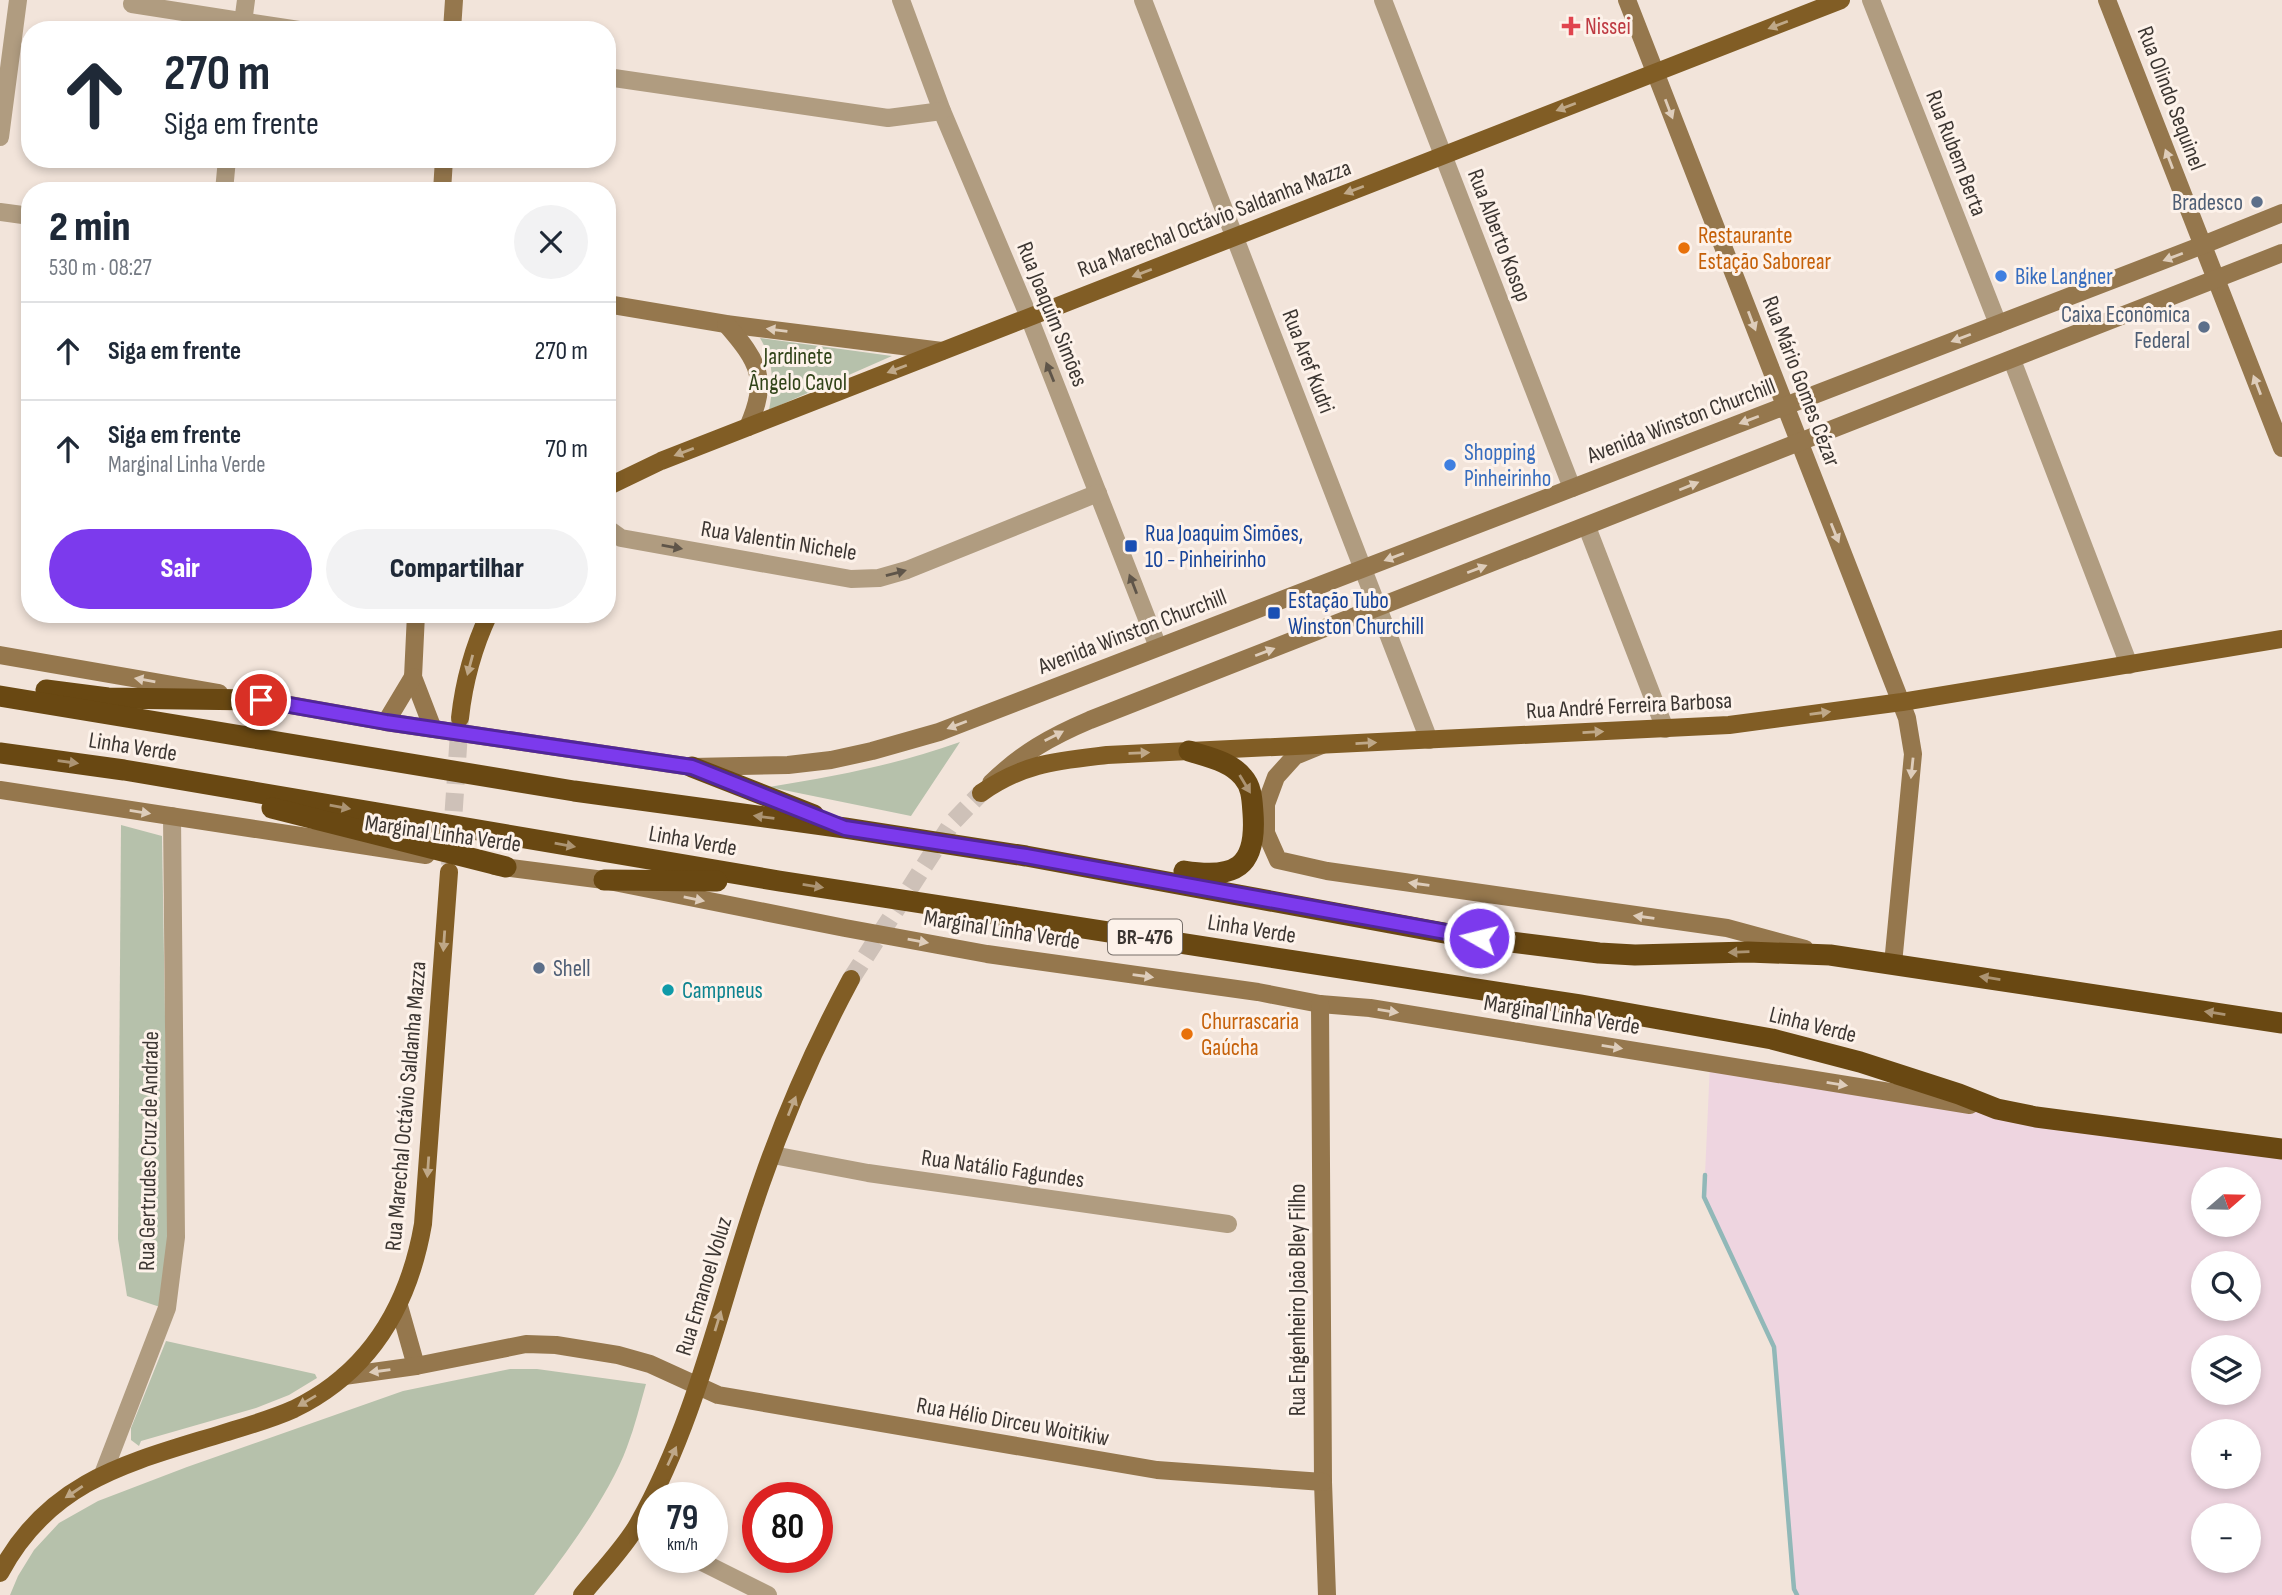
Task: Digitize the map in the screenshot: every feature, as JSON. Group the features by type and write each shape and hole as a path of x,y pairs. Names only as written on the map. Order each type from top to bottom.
{"highway":[{"path":"0,687 17,686 108,698 261,700"},
{"name":"Linha Verde","path":"0,696 574,791 1026,856 1455,935 1586,952 1634,955 1748,952 1830,955 2282,1023"},
{"path":"1026,856 1052,852 1207,875 1235,869 1249,857 1255,834 1251,791 1243,777 1228,764 1189,751"},
{"name":"Linha Verde","path":"0,753 124,770 779,881 1566,1003 1772,1039 1860,1062 1997,1109 2036,1117 2282,1149"},
{"path":"692,767 845,828"},
{"path":"124,770 506,867"},
{"path":"604,880 779,881"}],"main road":[{"path":"453,21 454,0"},
{"name":"Rua Mário Gomes Cézar","path":"1627,0 1902,702 1912,739 1913,754 1893,964"},
{"name":"Rua Marechal Octávio Saldanha Mazza","path":"616,483 661,460 1841,0"},
{"name":"Rua Olindo Sequinel","path":"2108,0 2282,448"},
{"name":"Avenida Winston Churchill","path":"692,767 788,765 872,751 939,732 2282,213"},
{"path":"1378,608 2282,253"},
{"path":"616,306 726,324 942,351"},
{"path":"726,324 749,350 759,374 757,405 748,427"},
{"name":"Rua André Ferreira Barbosa","path":"1378,608 1059,733 1015,761 981,793 1017,771 1049,761 1107,755 1665,729 1751,722 1902,702 2282,639"},
{"path":"416,623 413,677 433,729"},
{"path":"460,718 470,661 485,623"},
{"path":"0,655 386,722 692,767"},
{"path":"386,722 413,677"},
{"path":"1322,745 1296,757 1276,777 1266,804 1266,833 1279,860 1327,871 1727,928 1830,955"},
{"name":"Marginal Linha Verde","path":"0,790 604,880 987,954 1320,1004 1370,1008 1997,1109"},
{"name":"Rua Marechal Octávio Saldanha Mazza","path":"0,1571 35,1524 56,1504 103,1474 130,1462 274,1418 304,1403 344,1376 387,1327 412,1273 423,1224 449,872"},
{"name":"Rua Emanoel Voluz","path":"664,1482 698,1387 761,1182 804,1076 851,979"},
{"name":"Rua Engenheiro João Bley Filho","path":"1320,1004 1323,1482 1327,1595"},
{"path":"399,1306 416,1366"},
{"name":"Rua Hélio Dirceu Woitikiw","path":"344,1376 416,1366 526,1343 556,1345 618,1354 650,1364 718,1395 1157,1470 1323,1482"},
{"name":"Rua Emanoel Voluz","path":"582,1595 637,1539"}],"street":[{"path":"0,137 18,0"},
{"path":"243,21 246,0"},
{"name":"Rua Joaquim Simões","path":"901,0 942,111 1029,317 1158,647"},
{"name":"Rua Aref Kudri","path":"1143,0 1429,740"},
{"name":"Rua Alberto Kosop","path":"1383,0 1572,488"},
{"name":"Rua Rubem Berta","path":"1871,0 1998,324"},
{"path":"132,4 222,21"},
{"path":"616,78 888,118 942,111"},
{"path":"0,212 21,215"},
{"path":"2012,360 2129,665"},
{"name":"Rua Valentin Nichele","path":"616,534 621,538 684,550 851,579 879,578 907,570 1098,493"},
{"path":"1587,527 1665,729"},
{"name":"Rua Gertrudes Cruz de Andrade","path":"103,1474 167,1308 176,1237 172,816"},
{"name":"Rua Natálio Fagundes","path":"773,1155 868,1173 1228,1224"},
{"path":"723,1573 768,1595"}],"shaded area":[{"path":"1710,1063 2282,1149 2282,1595 1797,1595 1794,1589 1774,1347 1704,1197"}],"green space":[{"name":"Jardinete Ângelo Cavol","path":"760,338 892,356 769,410 772,373"},
{"path":"960,742 911,816 769,787 866,769"},
{"path":"121,825 162,836 169,1257 160,1307 127,1296 118,1239"},
{"path":"166,1341 315,1374 317,1378 289,1395 256,1408 141,1441 139,1446 131,1440 131,1428"},
{"path":"510,1369 537,1369 646,1384 630,1439 610,1484 573,1543 534,1595 10,1595 34,1550 59,1523 98,1501 403,1391"}],"waterway":[{"path":"1705,1175 1704,1197 1774,1347 1794,1589 1797,1595"}],"tunnel":[{"path":"450,865 460,718"},
{"path":"851,979 952,823 981,793"}],"place":[{"name":"Nissei","path":"1571,26"},
{"name":"Bradesco","path":"2257,202"},
{"name":"Restaurante Estação Saborear","path":"1684,248"},
{"name":"Bike Langner","path":"2001,276"},
{"name":"Caixa Econômica Federal","path":"2204,327"},
{"name":"Shopping Pinheirinho","path":"1450,465"},
{"name":"Rua Joaquim Simões, 10 - Pinheirinho","path":"1131,546"},
{"name":"Estação Tubo Winston Churchill","path":"1274,613"},
{"name":"Shell","path":"539,968"},
{"name":"Campneus","path":"668,990"},
{"name":"Churrascaria Gaúcha","path":"1187,1034"}],"route":[{"path":"261,700 386,722 692,767 845,828 1026,856 1479,938"}]}
